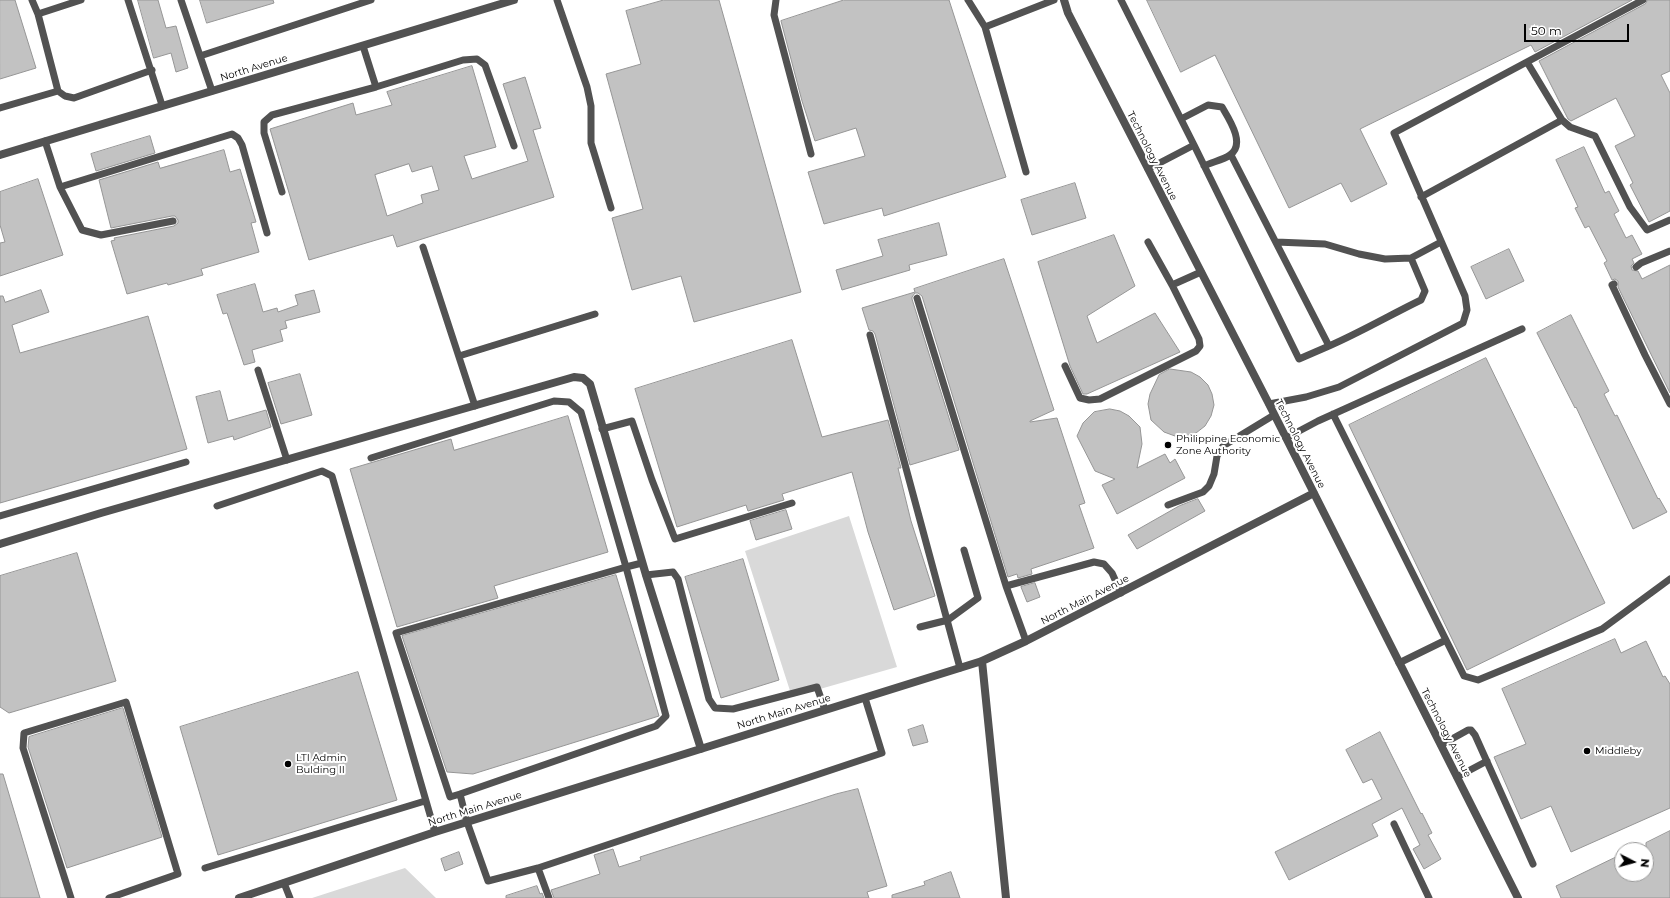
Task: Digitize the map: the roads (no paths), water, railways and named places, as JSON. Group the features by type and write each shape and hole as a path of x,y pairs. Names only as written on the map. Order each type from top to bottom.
{"street":[{"name":"North Avenue","path":"0,155 514,0"},
{"name":"Technology Avenue","path":"1064,0 1068,13 1269,404 1518,898"},
{"path":"0,544 101,513 574,377 583,378 590,384 642,563 701,749"},
{"name":"North Main Avenue","path":"239,898 435,832 982,661 1026,641 1121,593 1314,493"},
{"path":"982,661 1006,898"}],"lane":[{"path":"32,0 38,14 58,91 65,96 74,98 152,70"},
{"path":"38,14 81,0"},
{"path":"128,0 152,70 162,106"},
{"path":"181,0 212,91"},
{"path":"200,56 371,0"},
{"path":"557,0 587,87 591,106 591,143 611,208"},
{"path":"776,0 774,15 811,154"},
{"path":"968,0 985,28 1026,172"},
{"path":"985,28 1054,0"},
{"path":"1121,0 1194,144 1299,359 1365,330 1387,316 1421,300 1425,290 1410,258"},
{"path":"1269,404 1306,397 1339,387 1463,323 1467,310 1465,296 1394,133 1643,0"},
{"path":"363,46 376,87"},
{"path":"282,192 264,133 264,122 272,115 376,87 463,60 477,59 485,65 514,146"},
{"path":"1527,62 1562,120 1570,127 1595,136 1630,208 1647,230 1670,220"},
{"path":"0,108 58,91"},
{"path":"1181,119 1208,105 1222,108 1235,128 1236,145 1231,155 1204,166"},
{"path":"1421,197 1562,120"},
{"path":"60,187 232,134 238,138 242,145 267,234"},
{"path":"45,141 60,187 82,230 101,235 173,221"},
{"path":"1148,169 1194,144"},
{"path":"1231,155 1329,346"},
{"path":"1065,366 1080,398 1089,400 1100,399 1196,351 1200,346 1199,339 1172,285 1148,242"},
{"path":"1276,242 1325,244 1359,254 1385,259 1410,258 1441,242"},
{"path":"423,247 475,406"},
{"path":"1636,267 1641,263 1670,251"},
{"path":"1172,285 1201,272"},
{"path":"1614,284 1612,285 1670,404"},
{"path":"917,298 1006,586 1026,641"},
{"path":"459,356 595,314"},
{"path":"1286,438 1333,414 1522,329"},
{"path":"870,335 960,668"},
{"path":"258,370 287,460"},
{"path":"371,458 554,401 570,402 581,412 626,567 666,716 656,726 450,797 396,633 626,567 642,563"},
{"path":"1333,414 1464,676 1478,680 1602,630 1670,579"},
{"path":"1168,505 1203,492 1209,486 1214,474 1217,456 1223,446 1274,415"},
{"path":"602,429 632,421 652,480 675,539 792,503"},
{"path":"0,516 186,462"},
{"path":"217,506 322,471 332,476 435,832"},
{"path":"920,627 948,620 978,598 964,550"},
{"path":"1006,586 1094,562 1104,564 1112,573 1121,593"},
{"path":"646,575 673,572 678,578 709,699 715,708 733,709 817,687 825,710"},
{"path":"1399,663 1446,640"},
{"path":"460,794 467,822 488,882 538,868 882,753 865,698"},
{"path":"71,898 23,748 24,733 126,702 178,874 109,898"},
{"path":"1441,746 1468,730 1471,730 1475,735 1533,864"},
{"path":"1457,777 1487,761"},
{"path":"205,868 425,801"},
{"path":"1394,824 1429,898"},
{"path":"538,868 549,898"},
{"path":"284,883 290,898"}],"place":[{"name":"Philippine Economic Zone Authority","path":"1168,445"},
{"name":"Middleby","path":"1587,751"},
{"name":"LTI Admin Bulding II","path":"288,764"}]}
